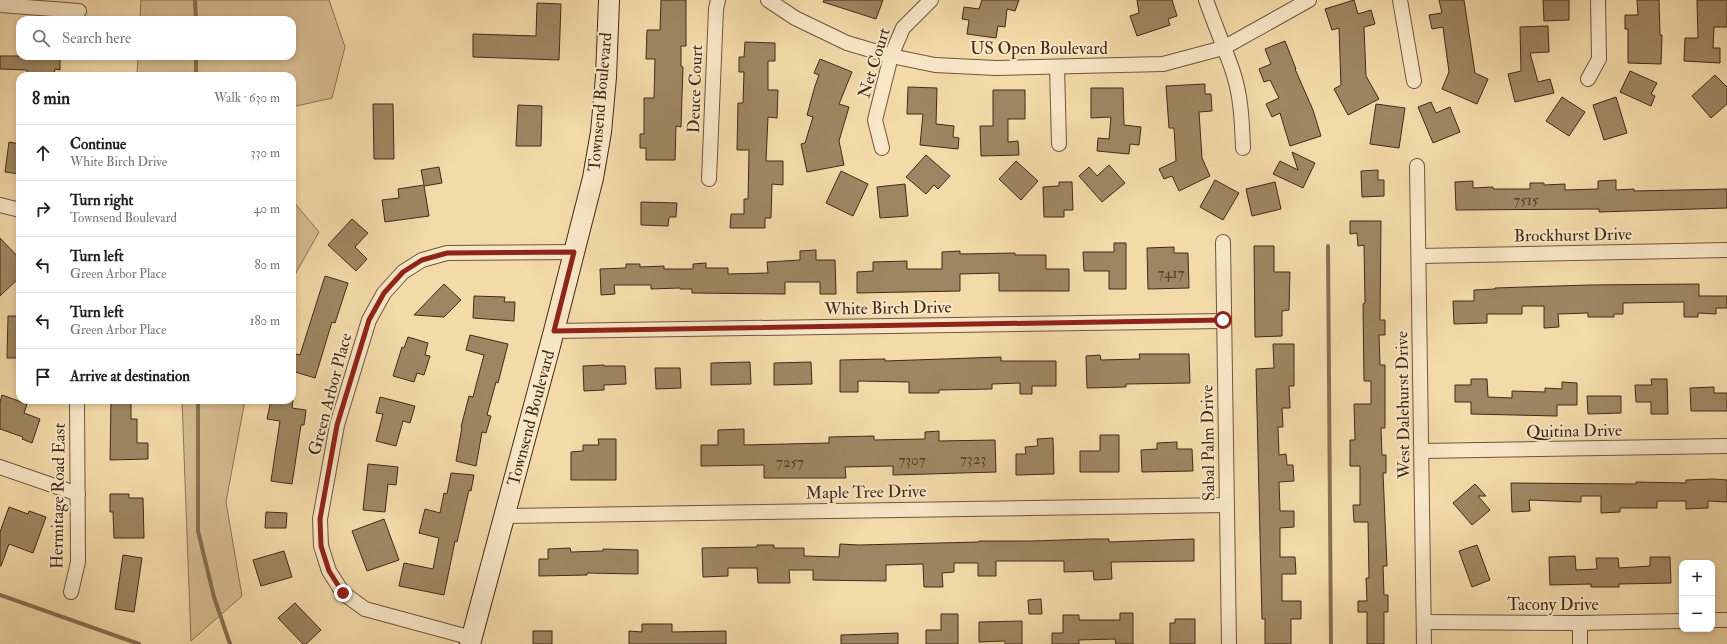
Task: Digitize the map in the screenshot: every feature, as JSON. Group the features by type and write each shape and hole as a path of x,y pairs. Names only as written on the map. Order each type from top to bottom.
{"street":[{"name":"Townsend Boulevard","path":"471,641 554,331 593,178 601,132 606,78 609,0"},
{"name":"Deuce Court","path":"709,179 716,9 718,0"},
{"name":"US Open Boulevard","path":"768,0 795,18 847,43 891,56 934,65 996,68 1163,64 1224,48 1309,0"},
{"name":"Net Court","path":"882,148 876,120 891,56 903,28 931,0"},
{"path":"1206,0 1232,70 1239,95 1243,148"},
{"path":"1400,0 1414,81"},
{"path":"1588,80 1599,59 1598,0"},
{"path":"0,5 80,11"},
{"path":"1057,66 1059,144"},
{"name":"West Dalehurst Drive","path":"1417,166 1424,644"},
{"path":"0,205 16,209"},
{"name":"Sabal Palm Drive","path":"1222,242 1229,644"},
{"name":"Brockhurst Drive","path":"1419,256 1727,250"},
{"name":"Green Arbor Place","path":"471,641 365,609 343,593 329,571 321,546 320,519 337,425 369,320 384,293 403,272 422,260 447,253 574,252"},
{"name":"White Birch Drive","path":"554,331 1223,320"},
{"name":"Hermitage Road East","path":"71,592 78,562 77,404"},
{"name":"Quitina Drive","path":"1422,451 1727,446"},
{"path":"0,467 78,494"},
{"name":"Maple Tree Drive","path":"505,516 1227,505"},
{"path":"1715,620 1727,620"},
{"name":"Tacony Drive","path":"1424,622 1580,623 1679,621"},
{"path":"1580,623 1580,644"}],"shaded area":[{"path":"141,0 329,0 345,47 332,98 296,106 296,72 137,72 138,60 296,60 296,16 140,16"},
{"path":"296,205 319,232 296,273"},
{"path":"182,404 244,404 226,502 242,596 191,641"}],"building":[{"path":"661,0 686,0 686,46 681,46 681,66 683,67 681,127 676,126 675,160 646,160 646,148 640,148 640,134 644,134 644,98 654,98 655,59 646,59 647,30 660,30"},
{"path":"824,0 883,0 876,19 823,2"},
{"path":"982,0 1019,0 1015,11 1007,9 1005,27 998,26 996,38 967,34 969,20 962,19 964,7 979,9"},
{"path":"1137,0 1172,0 1177,16 1168,19 1170,25 1137,36 1130,16 1139,13"},
{"path":"1354,0 1358,14 1371,10 1375,24 1364,27 1366,76 1379,99 1348,115 1334,89 1341,85 1339,28 1332,30 1325,9"},
{"path":"1439,0 1464,0 1475,73 1488,79 1477,104 1442,89 1449,72 1443,27 1432,29 1429,15 1442,13"},
{"path":"1543,0 1569,0 1569,20 1544,21"},
{"path":"1637,0 1659,0 1660,35 1662,35 1661,64 1628,63 1628,29 1625,29 1625,15 1638,15"},
{"path":"1697,0 1727,0 1727,27 1714,27 1713,48 1720,48 1720,63 1684,61 1685,38 1698,38"},
{"path":"537,3 561,4 559,60 473,57 473,34 536,36"},
{"path":"1548,26 1549,52 1530,53 1538,82 1550,79 1554,93 1515,102 1508,74 1521,71 1520,27"},
{"path":"1285,41 1295,69 1313,110 1321,136 1290,146 1280,113 1272,117 1266,104 1279,98 1270,80 1264,82 1259,69 1271,64 1265,49"},
{"path":"745,42 775,43 775,61 768,61 768,90 778,90 777,118 768,117 766,161 783,161 783,185 772,184 771,218 765,218 765,228 730,228 731,214 744,214 744,199 748,199 749,150 737,150 738,103 743,103 744,72 739,72 739,57 744,57"},
{"path":"0,56 16,56 16,60 60,60 60,70 55,69 55,72 27,72 27,70 0,69"},
{"path":"820,59 852,72 839,104 849,107 839,141 844,165 807,172 801,144 805,143 813,117 807,115 819,75 814,73"},
{"path":"1630,71 1657,83 1651,94 1655,96 1651,106 1620,92"},
{"path":"1715,75 1727,87 1727,104 1711,118 1692,96"},
{"path":"1205,84 1205,94 1211,94 1212,111 1199,112 1202,158 1210,176 1179,191 1172,176 1164,179 1159,169 1176,161 1174,128 1169,128 1166,86"},
{"path":"908,87 937,88 936,124 954,126 953,137 959,138 958,149 920,145 923,114 907,114"},
{"path":"1091,88 1123,88 1124,125 1141,127 1139,145 1130,144 1129,154 1097,151 1098,138 1109,139 1111,117 1091,118"},
{"path":"993,90 1025,90 1025,119 1008,119 1008,142 1018,141 1019,155 981,156 980,126 993,126"},
{"path":"1562,97 1585,112 1569,136 1546,121"},
{"path":"1616,97 1627,133 1604,140 1593,105"},
{"path":"1431,102 1436,113 1450,107 1460,132 1433,143 1418,107"},
{"path":"373,104 393,104 394,159 374,159"},
{"path":"1376,104 1405,108 1399,148 1370,144"},
{"path":"518,105 542,106 541,146 516,146"},
{"path":"9,142 16,143 16,173 5,172"},
{"path":"1292,152 1315,163 1303,188 1273,174 1280,161 1298,170"},
{"path":"926,155 950,176 938,189 934,185 926,194 906,177"},
{"path":"1016,161 1038,181 1021,200 999,179"},
{"path":"1109,165 1125,183 1102,202 1079,176 1089,167 1097,176"},
{"path":"439,167 442,183 424,186 429,216 385,222 382,200 399,198 398,189 424,185 421,170"},
{"path":"1378,170 1378,180 1384,180 1384,196 1362,197 1361,171"},
{"path":"841,171 868,184 853,216 826,203"},
{"path":"1215,180 1239,193 1223,220 1200,207"},
{"path":"1616,180 1616,190 1727,189 1727,208 1599,212 1599,209 1456,210 1455,182 1473,181 1473,188 1493,187 1493,189 1530,189 1530,183 1544,183 1544,185 1565,184 1565,190 1598,189 1598,181"},
{"path":"1059,182 1072,182 1073,210 1064,210 1064,217 1044,217 1043,187 1059,186"},
{"path":"1275,182 1281,209 1252,216 1246,189"},
{"path":"905,184 908,216 880,218 877,187"},
{"path":"641,202 677,203 676,217 669,217 668,226 641,225"},
{"path":"352,219 368,233 355,247 367,259 356,271 328,245"},
{"path":"1350,221 1381,221 1380,320 1385,320 1385,335 1379,335 1380,365 1385,365 1385,428 1381,428 1382,455 1386,455 1386,473 1383,473 1387,566 1383,566 1384,595 1388,595 1388,612 1384,612 1384,644 1367,644 1367,612 1358,612 1358,601 1367,601 1366,578 1369,578 1368,522 1354,522 1353,505 1360,505 1360,466 1350,466 1350,440 1355,440 1354,404 1371,404 1371,381 1364,381 1364,245 1358,246 1357,233 1350,234"},
{"path":"0,238 16,255 16,281 0,296"},
{"path":"1114,243 1126,243 1126,289 1109,289 1109,271 1084,271 1083,252 1114,252"},
{"path":"1254,246 1274,246 1274,272 1290,272 1289,310 1282,311 1282,336 1255,337"},
{"path":"1174,247 1174,253 1188,253 1189,288 1148,289 1147,248"},
{"path":"816,250 816,260 835,260 836,294 820,294 820,282 785,282 785,294 692,293 692,289 651,289 651,285 614,285 615,294 601,295 600,269 626,268 626,264 640,264 640,267 664,266 664,269 693,269 693,264 706,263 706,268 728,268 728,274 768,273 767,262 800,260 800,251"},
{"path":"960,251 960,254 1015,253 1015,255 1046,255 1046,269 1069,269 1069,291 999,291 999,273 960,274 960,291 857,293 857,272 873,271 873,262 907,261 907,269 942,269 942,252"},
{"path":"325,276 348,283 335,323 332,322 315,378 296,372 296,354 300,355"},
{"path":"444,284 461,300 444,317 414,315"},
{"path":"1699,284 1699,296 1727,296 1727,308 1716,308 1716,314 1698,313 1698,317 1684,317 1684,302 1623,303 1623,314 1614,314 1614,317 1588,317 1588,313 1558,314 1559,327 1544,328 1544,306 1522,306 1522,314 1487,314 1487,323 1454,324 1453,301 1474,301 1474,290 1588,285"},
{"path":"474,296 505,297 504,302 515,302 514,321 473,318"},
{"path":"8,316 16,316 16,358 7,358"},
{"path":"470,335 508,344 498,383 496,382 487,415 491,416 486,433 482,432 476,466 456,461 461,427 469,396 473,397 484,355 466,350"},
{"path":"408,337 428,343 425,355 430,356 424,375 417,373 414,382 393,376 402,347 404,348"},
{"path":"1273,344 1294,344 1294,386 1289,386 1290,408 1282,408 1283,427 1278,427 1279,455 1286,454 1287,465 1293,465 1294,481 1279,482 1280,511 1294,511 1294,527 1280,528 1280,557 1295,557 1296,574 1282,574 1282,601 1301,601 1301,619 1291,619 1291,644 1265,644 1265,619 1262,619 1256,369 1274,368"},
{"path":"1139,354 1189,354 1190,383 1126,384 1126,387 1087,388 1086,356 1100,355 1101,360 1140,359"},
{"path":"1001,357 1001,361 1056,361 1056,386 1032,386 1032,394 1020,394 1020,383 992,384 992,389 939,390 939,393 909,393 909,382 858,381 858,392 840,392 840,360 885,359 885,361"},
{"path":"750,362 751,384 711,385 711,363"},
{"path":"811,362 812,384 774,385 774,363"},
{"path":"583,366 625,366 626,384 604,385 604,390 584,391"},
{"path":"655,368 680,368 681,388 656,389"},
{"path":"1471,379 1487,379 1488,397 1512,398 1512,391 1545,392 1545,388 1562,389 1562,382 1577,383 1577,405 1557,405 1557,416 1471,414 1471,402 1455,402 1455,385 1471,385"},
{"path":"1651,379 1667,379 1668,414 1651,414 1651,402 1636,402 1635,385 1652,385"},
{"path":"1714,387 1714,393 1727,393 1727,411 1691,411 1690,388"},
{"path":"2,395 16,400 16,404 27,404 24,413 40,419 32,443 22,439 23,437 0,429 0,402"},
{"path":"1587,396 1621,396 1621,413 1588,414"},
{"path":"380,397 415,406 410,423 403,421 396,446 376,441 383,414 376,413"},
{"path":"111,404 131,404 131,419 137,419 137,443 148,443 148,459 110,460"},
{"path":"270,404 292,404 292,408 306,410 304,425 301,425 292,484 271,481 280,421 267,419"},
{"path":"744,429 744,445 829,443 829,437 874,436 874,440 925,439 925,432 939,431 939,441 995,440 996,472 893,475 893,466 845,467 846,478 764,478 764,465 701,466 701,445 718,445 718,430"},
{"path":"1100,435 1119,435 1119,472 1080,472 1080,451 1100,451"},
{"path":"1053,438 1054,474 1016,475 1016,454 1026,454 1025,447 1038,446 1037,439"},
{"path":"598,439 616,439 616,480 571,480 571,452 583,451 583,445 599,445"},
{"path":"1177,442 1177,449 1192,449 1193,471 1142,472 1141,450 1157,449 1157,443"},
{"path":"368,464 398,467 396,485 388,484 385,512 363,510"},
{"path":"451,473 474,475 457,542 455,541 444,595 399,586 404,563 433,569 439,538 419,533 425,509 440,513 444,493 447,494"},
{"path":"1686,480 1727,480 1727,502 1708,501 1708,508 1686,509 1686,501 1657,501 1657,508 1620,508 1620,512 1601,513 1601,496 1581,496 1581,502 1529,500 1530,511 1512,512 1511,483 1636,484 1636,482 1686,483"},
{"path":"1475,484 1486,496 1478,496 1490,510 1472,525 1453,503"},
{"path":"110,494 129,494 129,498 143,498 144,538 114,538 113,512 110,512"},
{"path":"9,507 28,514 29,511 46,517 33,553 9,544 0,566 0,532"},
{"path":"266,512 287,513 286,528 265,528"},
{"path":"384,519 399,560 367,571 352,531"},
{"path":"1109,539 1109,542 1194,539 1194,561 1111,562 1112,579 1094,580 1093,571 1064,572 1064,561 996,561 996,576 978,576 978,563 954,563 954,572 942,573 943,587 924,587 923,564 886,565 886,581 813,580 813,570 789,570 790,583 758,583 757,568 728,568 728,576 703,577 702,548 757,547 757,545 774,545 774,548 804,548 804,556 839,557 840,544 859,545"},
{"path":"1477,545 1490,580 1472,587 1459,551"},
{"path":"570,548 571,552 603,551 603,549 638,550 638,574 587,573 587,575 539,576 539,559 548,559 548,549"},
{"path":"284,551 292,577 261,586 253,560"},
{"path":"123,555 142,558 134,612 115,609"},
{"path":"1575,556 1576,570 1597,569 1596,558 1618,558 1619,568 1650,566 1650,557 1670,557 1671,583 1619,584 1619,587 1591,587 1591,584 1550,585 1549,557"},
{"path":"1041,599 1042,614 1029,614 1028,600"},
{"path":"295,603 321,630 306,644 303,644 278,618"},
{"path":"1120,613 1133,613 1133,644 1116,644 1115,639 1079,640 1079,644 1052,644 1052,633 1063,633 1063,615 1079,615 1079,620 1120,620"},
{"path":"941,614 958,614 958,644 926,644 926,630 941,630"},
{"path":"1175,619 1195,619 1195,644 1170,644 1170,623 1175,623"},
{"path":"1022,621 1022,644 1005,644 1005,641 979,642 979,622"},
{"path":"642,624 672,624 672,632 726,631 726,644 629,644 629,631 642,632"},
{"path":"533,631 552,631 552,644 533,644"},
{"path":"898,633 898,644 841,644 841,635"}],"waterway":[{"path":"195,0 196,16"},
{"path":"196,60 196,72"},
{"path":"1328,246 1331,644"},
{"path":"198,404 198,531 214,597 230,644"},
{"path":"0,595 139,644"}],"route":[{"path":"343,593 329,571 321,546 320,519 337,425 369,320 384,293 403,272 422,260 447,253 574,252 554,331 1223,320"}]}
